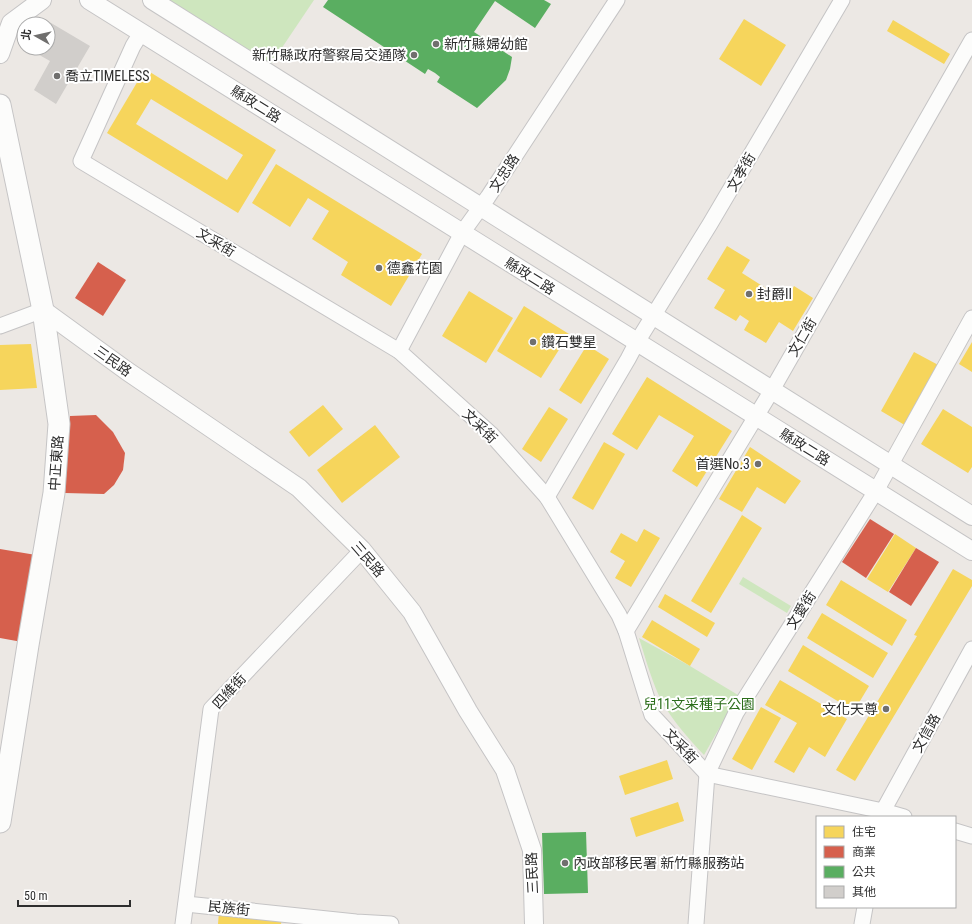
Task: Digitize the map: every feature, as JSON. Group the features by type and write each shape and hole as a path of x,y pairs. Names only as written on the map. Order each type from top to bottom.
{"main road":[{"name":"中正東路","path":"0,105 43,310 59,424 54,493 0,822"}],"street":[{"path":"0,54 11,23 42,0"},
{"path":"72,0 92,2"},
{"path":"152,0 972,516"},
{"name":"文忠路","path":"399,351 462,233 481,207 617,0"},
{"name":"文孝街","path":"547,497 637,342 710,224 842,0"},
{"name":"縣政二路","path":"92,2 972,551"},
{"name":"文采街","path":"141,32 133,46 81,161 399,351 491,434 547,497 619,615 626,631 652,714 707,774 897,816"},
{"name":"文仁街","path":"626,631 772,390 972,40"},
{"path":"0,326 43,310"},
{"name":"三民路","path":"43,310 127,371 299,488 362,550 412,612 468,711 505,770 532,850 534,924"},
{"name":"文愛街","path":"696,924 707,774 736,713 876,491 972,318"},
{"name":"四維街","path":"183,924 211,709 362,550"},
{"name":"文信路","path":"883,814 972,649"},
{"path":"956,831 972,836"},
{"name":"民族街","path":"186,904 356,922 391,924"},
{"path":"862,924 865,908"}],"green space":[{"path":"167,0 314,0 271,64"},
{"path":"743,577 791,606 787,613 739,584"},
{"name":"兒11文采種子公園","path":"639,638 738,695 704,755 676,723 662,702 652,679"}],"building: 住宅":[{"path":"744,19 786,45 761,86 719,59"},
{"path":"893,20 950,54 944,64 887,31"},
{"path":"145,69 276,150 238,213 107,133","holes":["151,99 243,155 227,180 136,124"]},
{"path":"276,164 422,254 391,306 341,275 348,262 312,239 329,211 308,198 290,227 252,203"},
{"name":"封爵II","path":"727,246 750,260 742,273 786,301 794,286 813,298 793,331 779,322 766,343 744,330 749,321 740,315 736,321 714,308 725,290 707,279"},
{"name":"鑽石雙星","path":"469,291 513,318 486,363 442,336"},
{"name":"鑽石雙星","path":"524,306 569,334 541,378 497,351"},
{"path":"972,342 972,372 959,364"},
{"path":"31,344 37,388 0,390 0,345"},
{"path":"587,345 609,359 581,404 559,390"},
{"path":"914,352 942,367 908,427 881,411"},
{"path":"647,377 732,431 697,487 672,471 694,436 659,415 637,450 612,434"},
{"path":"323,405 343,429 309,457 289,432"},
{"path":"549,407 568,419 541,462 522,449"},
{"path":"943,409 972,427 972,467 968,473 921,444"},
{"path":"375,425 400,457 342,503 317,470"},
{"path":"604,442 625,454 593,510 572,498"},
{"name":"首選No.3","path":"750,447 801,481 785,504 757,487 742,512 719,499"},
{"path":"742,515 762,528 711,613 691,601"},
{"path":"644,529 660,538 631,587 615,578 625,561 610,552 621,533 637,542"},
{"path":"895,534 916,548 888,592 867,579"},
{"name":"文化天尊","path":"953,569 972,580 972,586 855,781 836,770 917,636 914,635"},
{"path":"841,580 907,620 892,646 826,605"},
{"path":"665,594 715,623 707,637 658,607"},
{"name":"文化天尊","path":"822,613 888,653 873,678 807,638"},
{"path":"652,620 700,649 690,666 642,637"},
{"name":"文化天尊","path":"803,645 869,686 854,711 788,671"},
{"name":"文化天尊","path":"780,680 847,719 825,757 809,747 794,773 774,762 797,723 765,705"},
{"name":"文化天尊","path":"761,707 781,718 752,770 732,759"},
{"path":"667,760 673,779 625,795 619,776"},
{"path":"678,802 684,821 636,837 630,818"},
{"path":"219,912 282,918 281,924 218,924"}],"building: 商業":[{"path":"98,262 126,280 103,316 75,298"},
{"path":"96,415 113,432 125,453 123,470 114,485 104,494 65,493 70,416"},
{"path":"870,519 894,534 866,578 842,562"},
{"path":"916,548 939,562 911,606 889,592"},
{"path":"0,549 36,555 22,642 0,638"}],"building: 公共":[{"name":"新竹縣婦幼館","path":"328,0 544,0 551,4 535,28 495,1 474,32 512,57 510,69 506,80 477,108 437,82 440,77 435,73 428,69 425,74 323,7"},
{"name":"內政部移民署 新竹縣服務站","path":"586,832 588,893 544,894 542,833"}],"building: 其他":[{"name":"喬立TIMELESS","path":"56,26 90,46 56,104 34,90 50,61 41,56 56,56"}],"place":[{"name":"新竹縣婦幼館","path":"436,44"},
{"name":"新竹縣政府警察局交通隊","path":"414,55"},
{"name":"喬立TIMELESS","path":"57,76"},
{"name":"德鑫花園","path":"379,268"},
{"name":"封爵II","path":"749,294"},
{"name":"鑽石雙星","path":"533,342"},
{"name":"首選No.3","path":"758,464"},
{"name":"文化天尊","path":"886,709"},
{"name":"內政部移民署 新竹縣服務站","path":"565,863"}]}
